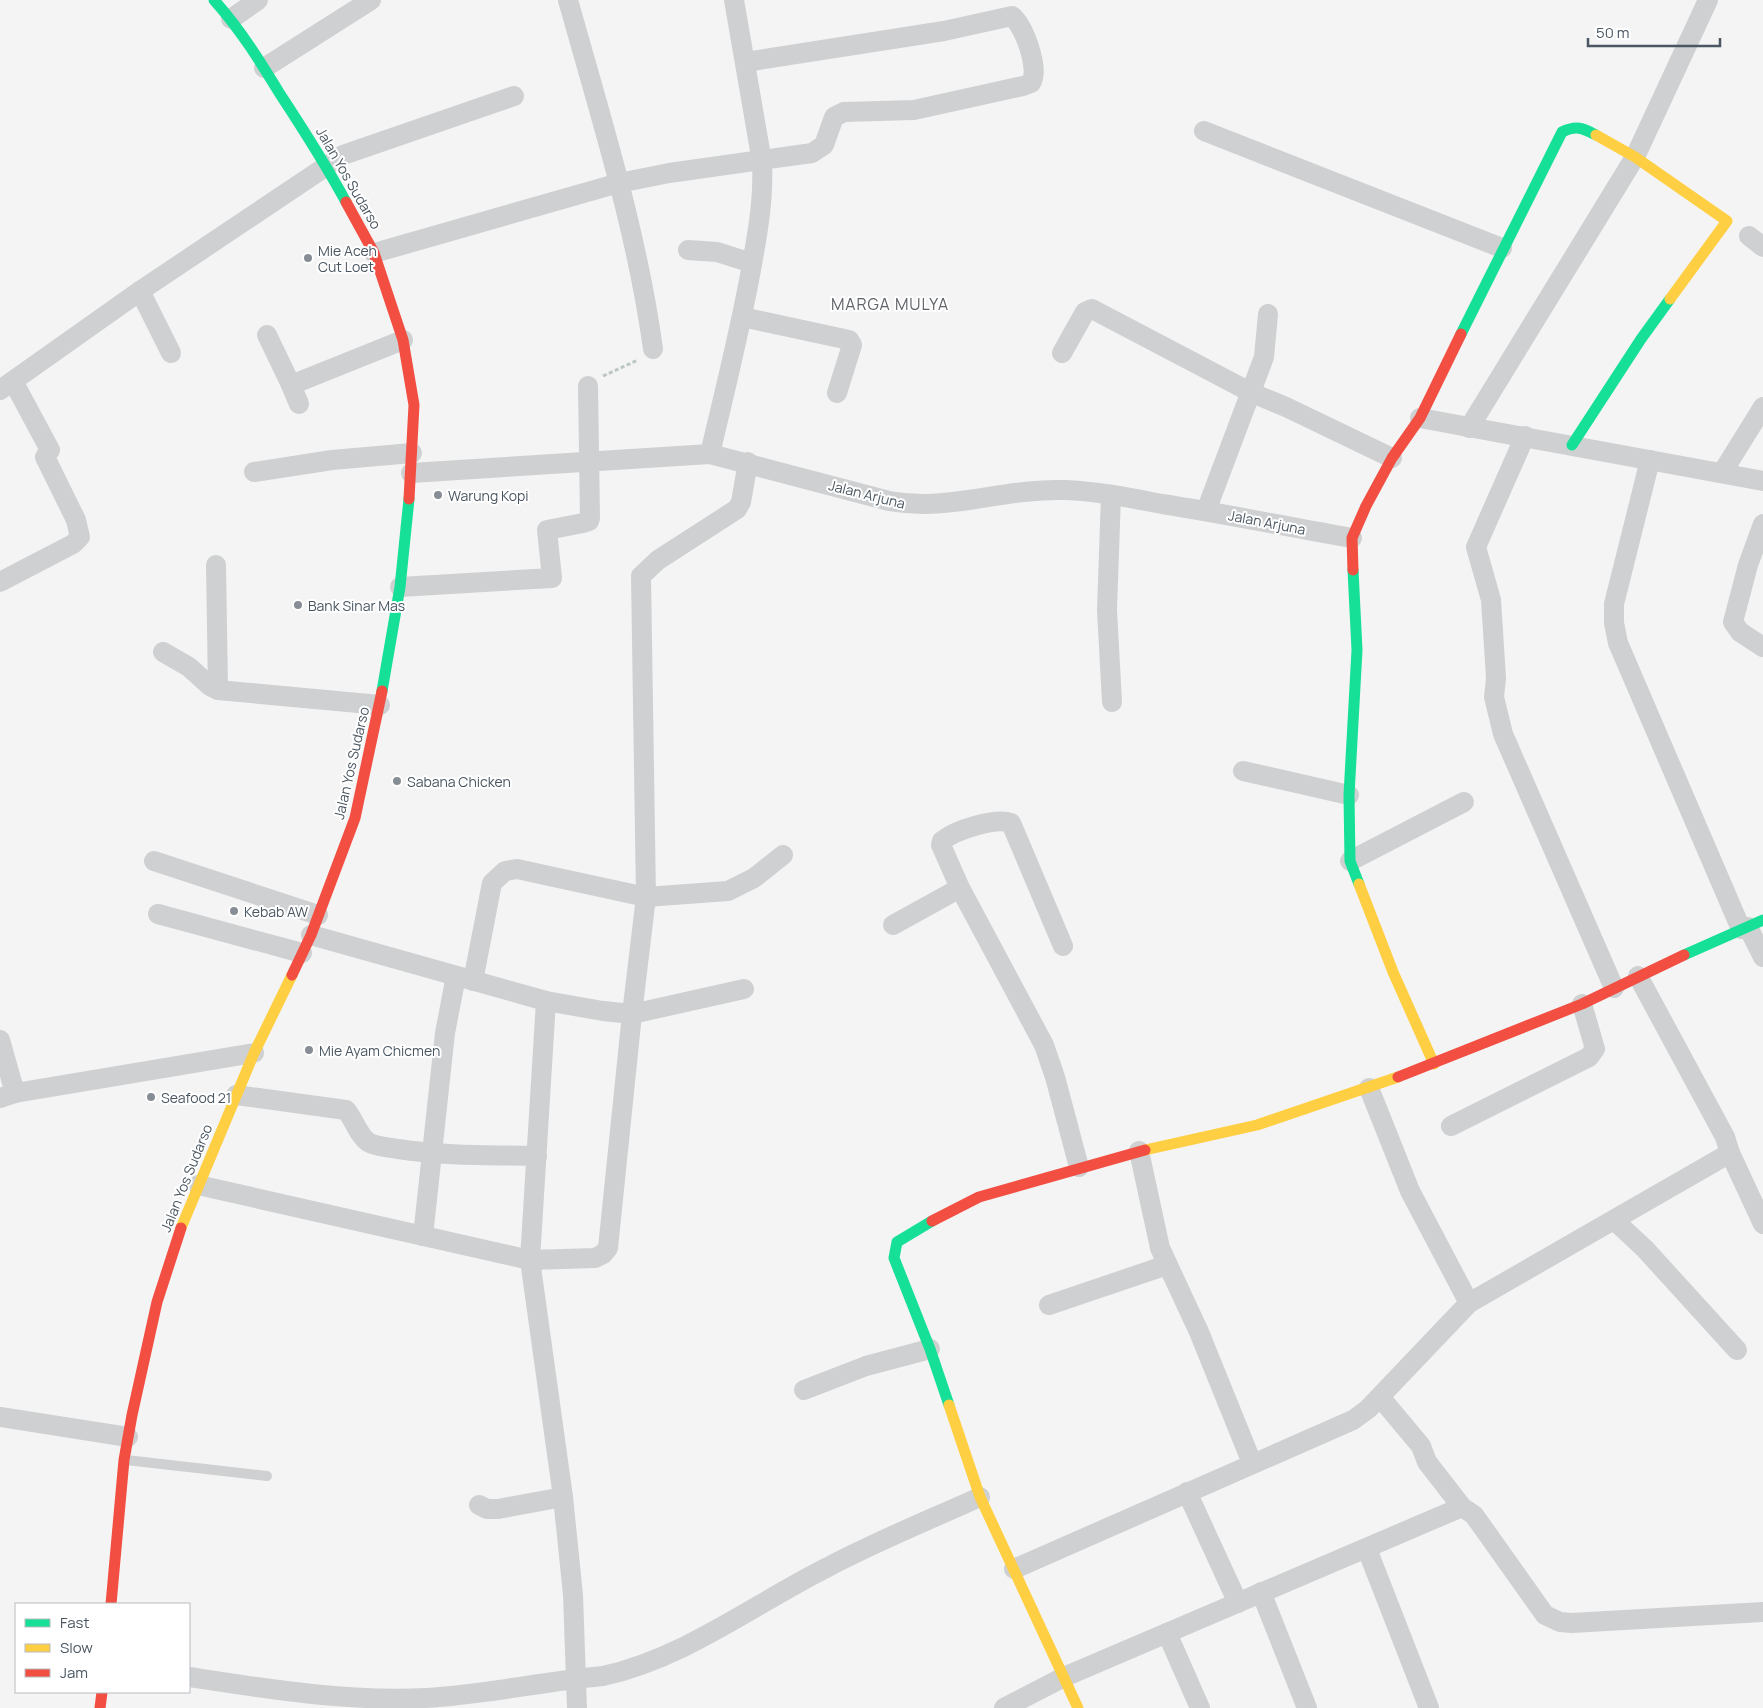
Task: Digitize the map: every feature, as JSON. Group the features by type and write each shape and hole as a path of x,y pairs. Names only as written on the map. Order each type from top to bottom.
{"main road":[{"name":"Jalan Yos Sudarso","path":"111,1603 124,1460 128,1437 157,1302 176,1240 254,1053 306,944 355,818 380,705 400,586 412,473 414,405 403,340 374,253 326,165 231,19 214,0"},
{"path":"1434,1064 1390,962 1350,861 1349,795 1357,650 1352,538 1366,506 1392,458 1420,418 1502,248 1553,148 1566,130 1581,127 1635,157 1727,221 1641,339 1572,445"},
{"path":"1078,1708 980,1497 930,1349 900,1277 894,1258 897,1242 962,1204 979,1197 1079,1166 1257,1125 1369,1088 1434,1064 1582,1004 1638,976 1751,925"},
{"path":"100,1708 102,1693"}],"street":[{"path":"231,19 258,0"},
{"path":"264,68 371,0"},
{"path":"568,0 619,183 647,308 652,350"},
{"path":"710,454 742,317 762,202 762,162 734,0"},
{"path":"1469,428 1635,157 1708,0"},
{"path":"374,253 619,183 669,173 762,162 812,153 824,145 834,118 844,112 914,110 1023,86 1031,83 1034,78 1033,63 1021,26 1012,16 944,31 746,62"},
{"path":"0,582 72,544 80,537 76,520 44,457 50,450 6,386 140,291 326,165 352,151 514,96"},
{"path":"1204,131 1502,248"},
{"path":"688,250 717,252 752,263"},
{"path":"140,291 171,353"},
{"path":"1062,353 1085,312 1092,309 1252,393 1286,407 1392,458"},
{"path":"1206,511 1264,357 1268,314"},
{"path":"742,317 849,340 852,345 837,393"},
{"path":"267,335 299,404"},
{"path":"291,385 403,340"},
{"path":"400,586 550,579 553,574 547,530 589,521 588,386"},
{"path":"1722,473 1763,407"},
{"path":"1420,418 1763,480"},
{"path":"1525,436 1476,547 1490,600 1496,678 1494,697 1503,734 1614,988"},
{"path":"254,472 332,460 412,453"},
{"name":"Jalan Arjuna","path":"412,473 710,454 748,462 889,501 914,505 958,503 1037,491 1066,490 1112,495 1352,538"},
{"path":"1650,460 1614,604 1618,642 1751,925 1763,957"},
{"path":"198,1185 530,1260 595,1258 603,1254 608,1248 646,897 641,576 658,560 737,509 741,502 748,462"},
{"path":"1112,495 1107,610 1112,702"},
{"path":"1763,524 1755,570 1733,622 1740,632 1763,647"},
{"path":"216,565 218,690"},
{"path":"163,652 189,667 210,686 218,690 380,705"},
{"path":"1243,771 1349,795"},
{"path":"1350,861 1464,802"},
{"path":"1063,946 1011,823 1003,820 992,822 952,834 942,841 941,845 960,888 1044,1045 1079,1166"},
{"path":"423,1236 445,1033 464,979 492,883 505,871 517,869 646,897 728,891 754,878 783,856"},
{"path":"154,861 318,915"},
{"path":"893,925 960,888"},
{"path":"158,914 464,979 546,1001 603,1011 632,1014 744,989"},
{"path":"1638,976 1725,1137 1730,1153 1763,1224"},
{"path":"546,1001 530,1260 563,1497 573,1595 577,1708"},
{"path":"1452,1126 1589,1057 1595,1049 1582,1004"},
{"path":"0,1040 8,1096 254,1053"},
{"path":"1369,1088 1410,1191 1468,1303"},
{"path":"236,1095 346,1110 364,1139 370,1143 432,1154 537,1156"},
{"path":"1139,1151 1154,1226 1167,1265 1199,1332 1252,1464"},
{"path":"1014,1569 1361,1416 1468,1303 1546,1256 1614,1220 1730,1153"},
{"path":"1614,1220 1645,1249 1737,1350"},
{"path":"1049,1305 1167,1265"},
{"path":"804,1390 866,1366 930,1349"},
{"path":"1380,1397 1421,1446 1427,1462 1462,1507 1474,1515 1535,1603 1553,1620 1572,1623 1763,1612"},
{"path":"0,1417 128,1437"},
{"path":"1188,1492 1238,1603"},
{"path":"479,1505 487,1509 498,1509 563,1497"},
{"path":"190,1678 286,1691 395,1699 454,1696 576,1678 603,1676 650,1663 828,1566 980,1497"},
{"path":"1004,1708 1064,1677 1462,1507"},
{"path":"1367,1549 1428,1708"},
{"path":"1261,1592 1307,1708"},
{"path":"1167,1633 1200,1708"}],"lane":[{"path":"124,1460 267,1476"}],"path":[{"path":"588,386 591,381 648,355 652,350"}],"traffic: fast":[{"path":"214,0 257,57 346,202"},
{"path":"1461,334 1562,132 1579,128 1596,135"},
{"path":"1572,445 1641,339 1670,299"},
{"path":"382,691 400,587 409,499"},
{"path":"1353,570 1357,650 1349,795 1350,861 1359,884"},
{"path":"1684,955 1763,920"},
{"path":"932,1221 897,1242 894,1258 930,1349 949,1405"}],"traffic: slow":[{"path":"1596,135 1635,157 1727,221 1670,299"},
{"path":"1359,884 1393,972 1434,1064"},
{"path":"181,1228 254,1053 292,975"},
{"path":"1145,1150 1257,1125 1398,1077"},
{"path":"949,1405 980,1497 1078,1708"}],"traffic: jam":[{"path":"346,202 374,253 403,340 414,405 409,499"},
{"path":"1353,570 1352,538 1366,506 1392,458 1420,418 1461,334"},
{"path":"292,975 311,935 355,818 382,691"},
{"path":"1398,1077 1582,1004 1684,955"},
{"path":"932,1221 979,1197 1145,1150"},
{"path":"111,1603 124,1460 132,1415 157,1302 181,1228"},
{"path":"100,1708 102,1693"}],"place":[{"name":"Mie Aceh Cut Loet","path":"308,258"},
{"name":"Warung Kopi","path":"438,495"},
{"name":"Bank Sinar Mas","path":"298,605"},
{"name":"Sabana Chicken","path":"397,781"},
{"name":"Kebab AW","path":"234,911"},
{"name":"Mie Ayam Chicmen","path":"309,1050"},
{"name":"Seafood 21","path":"151,1097"}],"district":[{"name":"MARGA MULYA","path":"890,304"}]}
